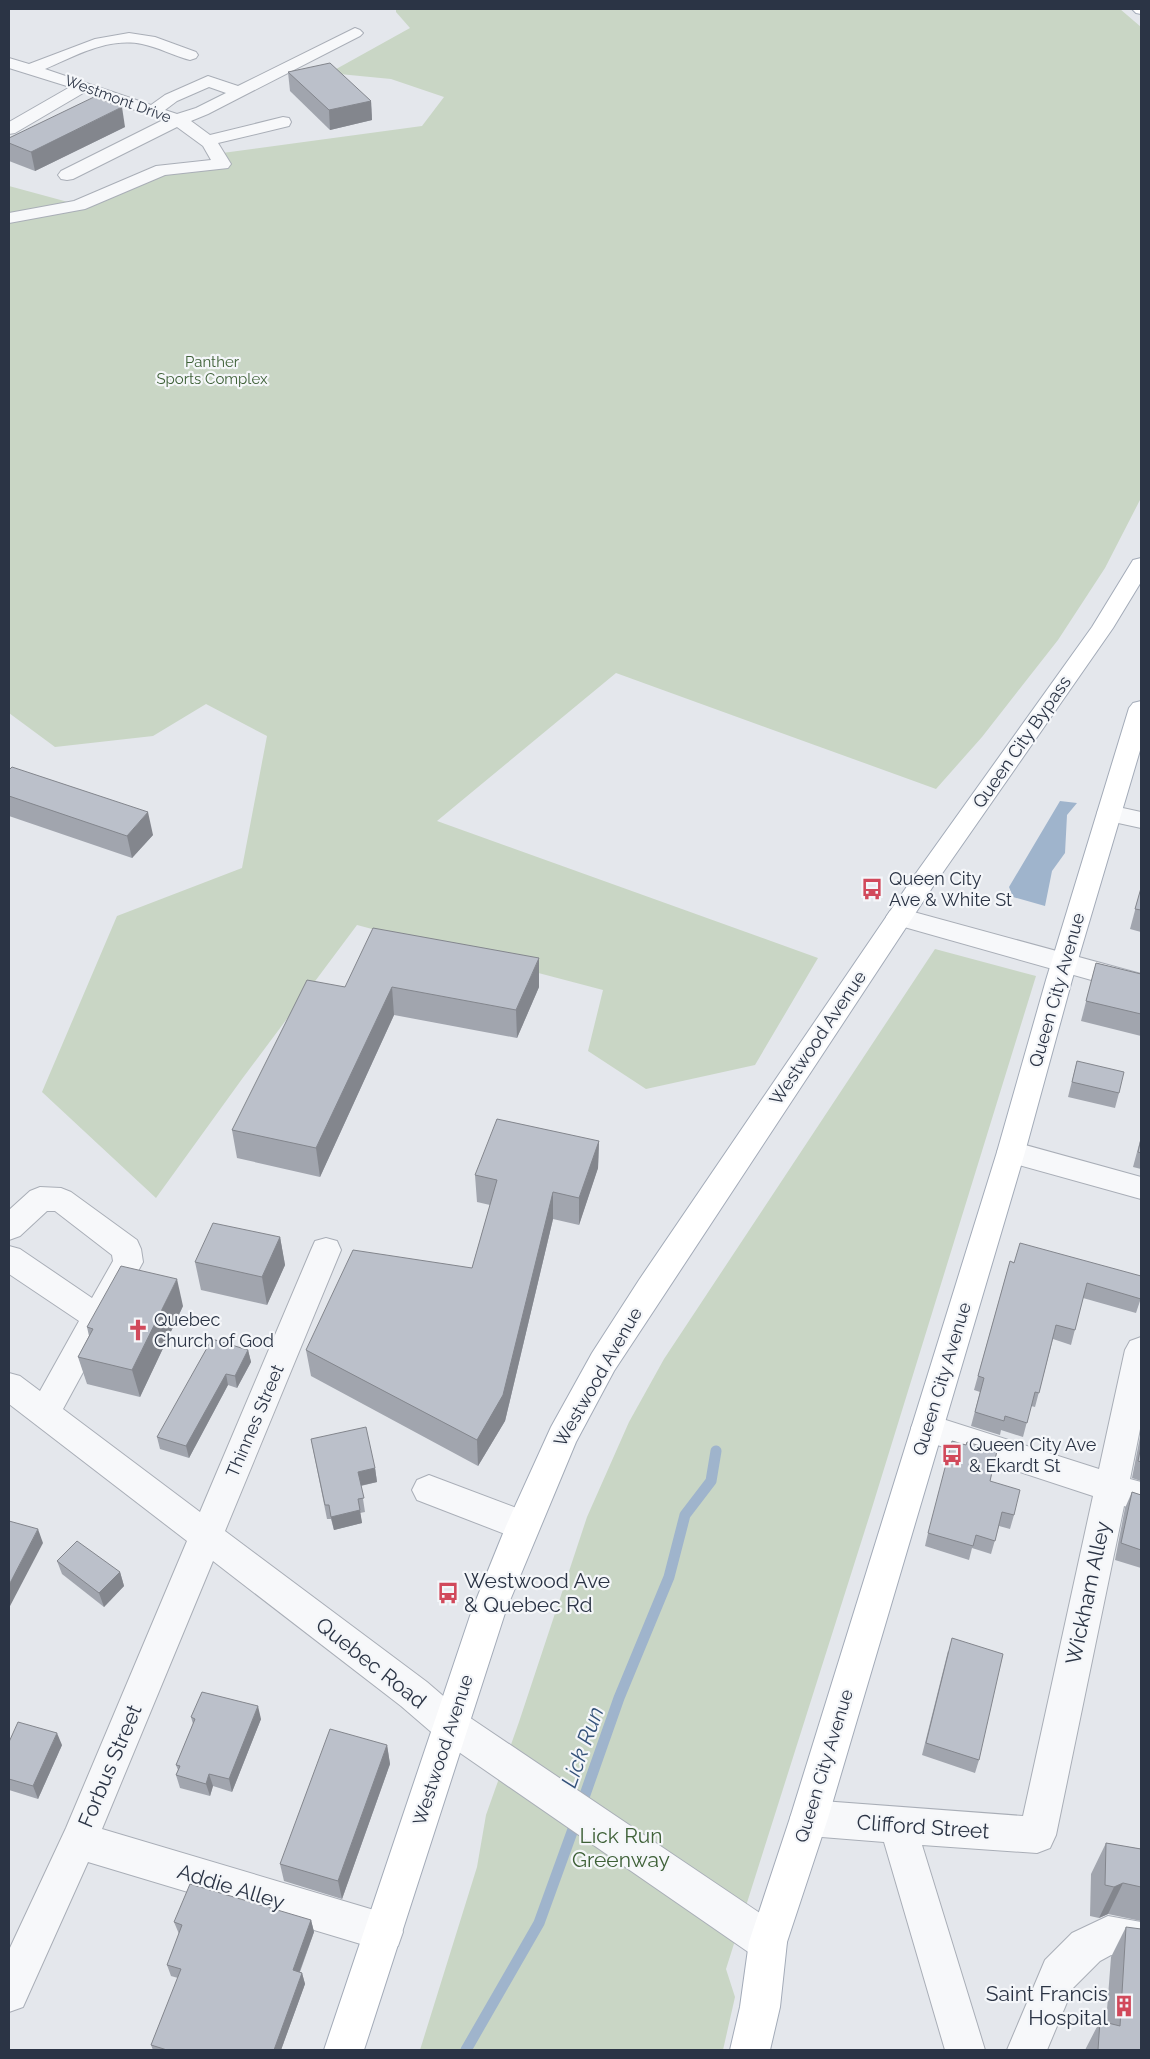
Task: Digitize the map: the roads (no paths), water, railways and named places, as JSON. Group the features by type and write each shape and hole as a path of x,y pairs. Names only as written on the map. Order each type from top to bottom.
{"main road":[{"name":"Queen City Bypass","path":"899,917 1102,628 1141,564"},
{"name":"Queen City Avenue","path":"750,2050 760,2007 768,1942 809,1818 1012,1152 1064,964 1141,708"},
{"name":"Westwood Avenue","path":"344,2050 489,1610 522,1526 562,1438 603,1362 899,917"}],"street":[{"path":"67,175 178,120 202,111 355,33"},
{"path":"30,69 106,40 126,38 143,39 190,56"},
{"name":"Westmont Drive","path":"9,63 156,110 187,125 211,148"},
{"path":"156,110 171,98 208,81 240,92"},
{"path":"9,129 84,86"},
{"path":"9,218 79,205 162,170 222,164 211,148 288,127 270,110"},
{"path":"1109,813 1141,820"},
{"path":"899,917 1141,984"},
{"path":"1012,1152 1141,1188"},
{"path":"9,1228 40,1199 61,1200 126,1249 128,1262 44,1413"},
{"name":"Thinnes Street","path":"206,1536 326,1250"},
{"path":"9,1258 97,1317"},
{"name":"Wickham Alley","path":"1037,1835 1126,1492 1141,1350"},
{"name":"Quebec Road","path":"9,1386 414,1694 450,1725 550,1792 610,1836 768,1942"},
{"path":"927,1428 1126,1492"},
{"path":"429,1490 522,1526"},
{"name":"Forbus Street","path":"9,1993 79,1841 206,1536"},
{"name":"Clifford Street","path":"809,1818 1037,1835"},
{"path":"898,1826 965,2050"},
{"name":"Addie Alley","path":"79,1841 384,1932"},
{"path":"1027,2050 1059,1974 1086,1947 1108,1935 1141,1941"}],"water":[{"path":"1060,801 1077,803 1067,815 1065,853 1052,871 1045,906 1013,897 1009,887"}],"waterway":[{"name":"Lick Run","path":"581,1806 619,1698 669,1577 685,1515 711,1481 716,1451"},
{"name":"Lick Run","path":"466,2050 539,1923 576,1821"}],"place":[{"name":"Queen City Ave & White St","path":"872,889"},
{"name":"Quebec Church of God","path":"138,1330"},
{"name":"Queen City Ave & Ekardt St","path":"952,1455"},
{"name":"Westwood Ave & Quebec Rd","path":"448,1593"},
{"name":"Saint Francis Hospital","path":"1124,2006"}],"park label":[{"name":"Panther Sports Complex","path":"212,370"},
{"name":"Lick Run Greenway","path":"621,1848"}]}
